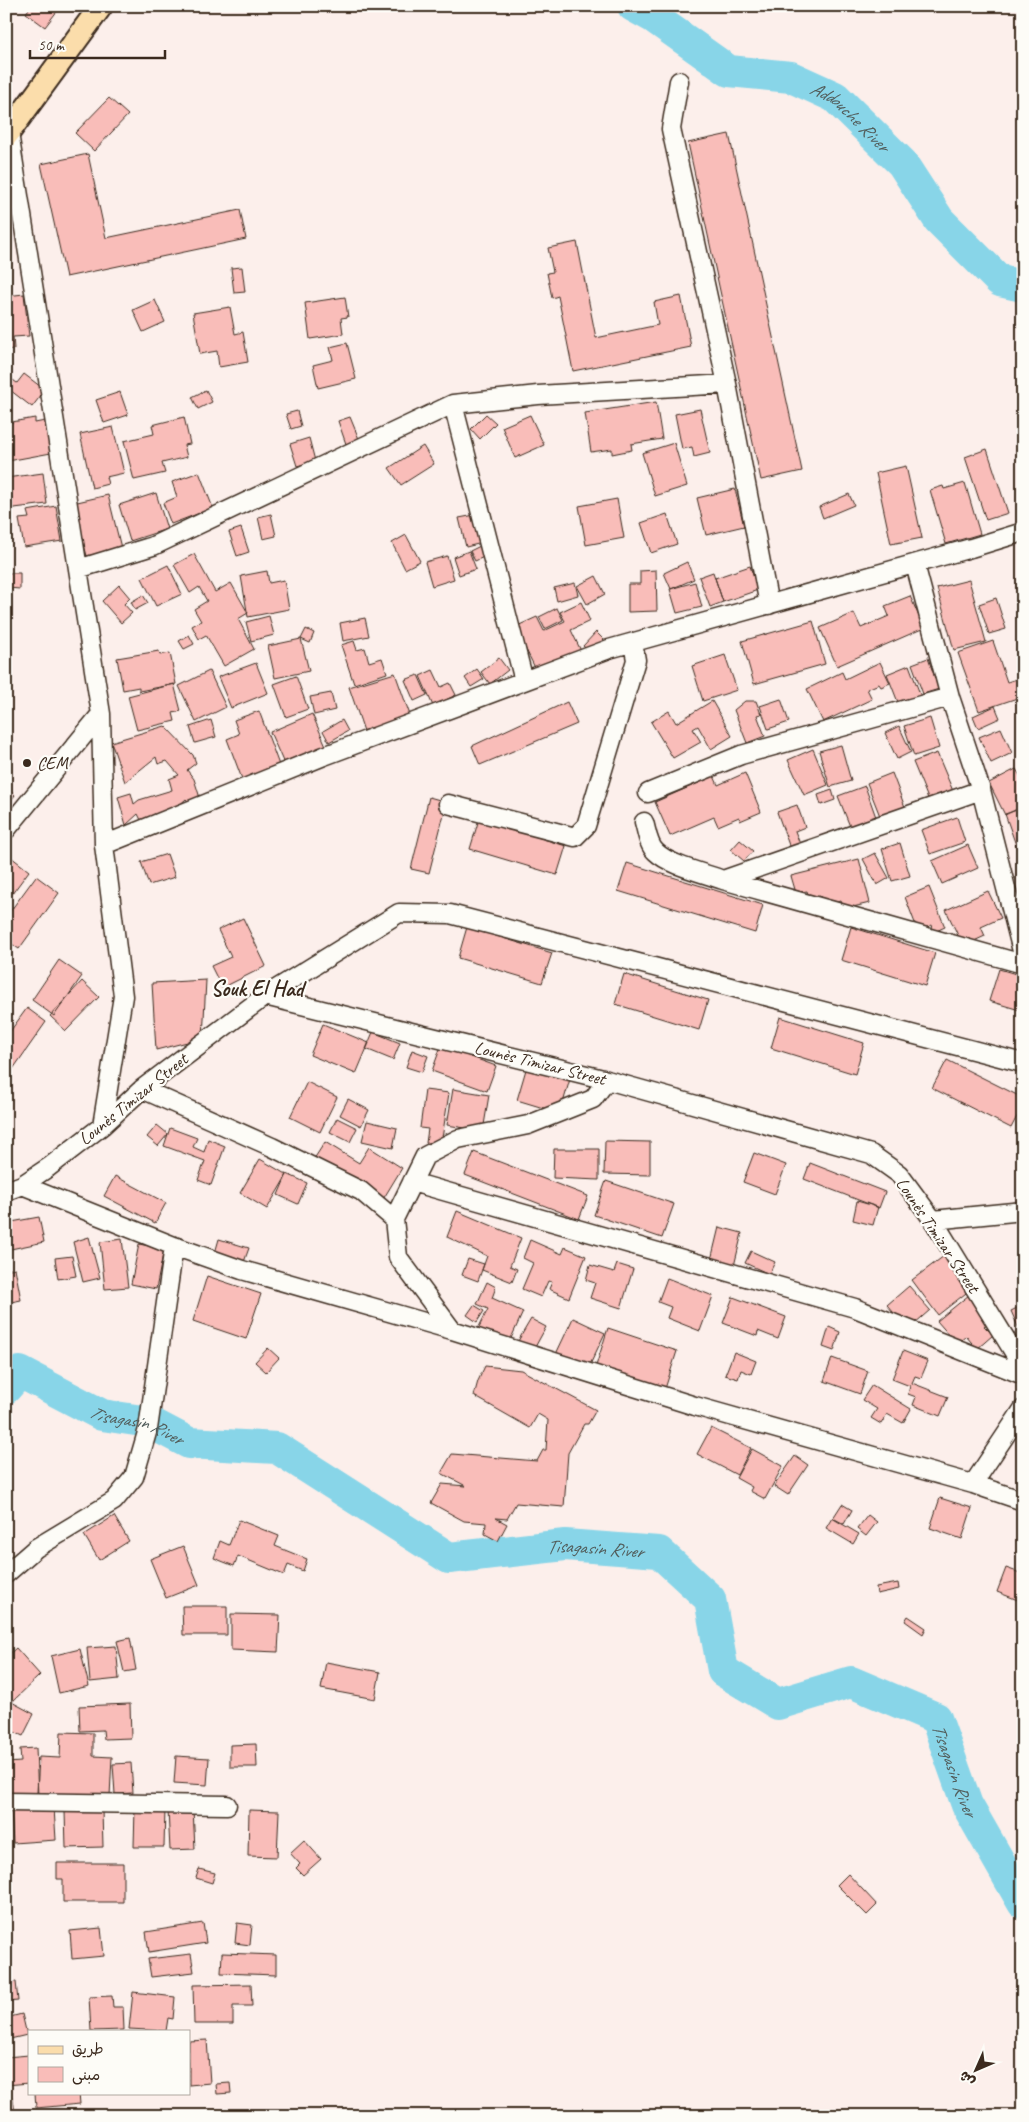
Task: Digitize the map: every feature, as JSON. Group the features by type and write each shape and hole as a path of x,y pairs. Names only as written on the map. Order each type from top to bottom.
{"main road":[{"path":"8,134 101,6"}],"street":[{"path":"679,81 671,129 727,384 769,605"},
{"path":"8,134 101,714 104,845 123,996 102,1126"},
{"path":"78,569 153,546 453,404 538,395 727,384"},
{"path":"453,404 524,681"},
{"path":"104,845 324,756 609,649 1023,532"},
{"path":"915,564 950,696 981,790 1023,955"},
{"path":"448,804 575,837 586,826 636,660 633,643"},
{"path":"648,793 741,755 950,696"},
{"path":"6,830 101,714"},
{"path":"723,880 981,790"},
{"path":"644,822 649,840 655,852 665,858 723,880 1023,964"},
{"path":"265,996 399,913 450,914 1023,1064"},
{"name":"Lounès Timizar Street","path":"14,1188 49,1167 102,1126 142,1089 265,996 607,1080 871,1154 899,1174 933,1220 1023,1367"},
{"path":"452,1330 398,1257 394,1219 425,1156 458,1139 528,1125 593,1099 607,1080"},
{"path":"142,1089 272,1147 361,1192 394,1219"},
{"path":"412,1182 855,1308 1023,1375"},
{"path":"14,1188 242,1270 452,1330 695,1406 973,1484 1023,1501"},
{"path":"933,1220 1023,1211"},
{"path":"6,1574 36,1548 114,1501 134,1477 148,1429 174,1246"},
{"path":"973,1484 1023,1409"},
{"path":"6,1802 227,1805"}],"building":[{"path":"31,6 61,6 45,27 26,13"},
{"path":"109,98 128,115 94,151 75,133"},
{"path":"729,134 802,471 761,480 688,143"},
{"path":"88,154 106,238 240,210 246,239 66,277 41,164"},
{"path":"577,242 596,338 658,325 654,302 681,296 691,347 573,371 558,296 552,298 547,273 553,272 548,248"},
{"path":"242,267 245,292 234,293 231,268"},
{"path":"24,294 29,336 13,337 14,349 6,350 6,296"},
{"path":"345,297 348,317 341,318 343,334 310,339 305,303"},
{"path":"155,300 165,322 143,332 133,310"},
{"path":"230,307 235,334 243,332 248,362 219,367 217,351 200,354 193,313"},
{"path":"347,343 356,379 318,388 313,365 333,360 330,347"},
{"path":"24,374 45,390 32,407 6,387 6,375 17,383"},
{"path":"206,390 212,402 198,409 192,397"},
{"path":"120,392 128,415 104,423 96,400"},
{"path":"656,402 662,439 631,444 632,450 612,454 612,449 591,452 585,413"},
{"path":"700,409 710,453 694,457 692,447 682,449 675,414"},
{"path":"297,411 301,426 291,429 286,414"},
{"path":"486,414 496,423 480,439 471,429"},
{"path":"530,415 544,445 515,458 502,427"},
{"path":"184,417 190,444 184,445 187,457 162,463 165,473 134,480 124,441 154,434 152,425"},
{"path":"350,417 359,439 346,444 338,421"},
{"path":"35,418 35,423 45,421 51,453 8,461 6,423"},
{"path":"113,427 124,473 106,477 108,484 92,488 80,434"},
{"path":"309,438 315,461 297,466 290,444"},
{"path":"674,443 687,486 655,496 642,453"},
{"path":"423,446 434,464 401,485 389,468"},
{"path":"987,449 1008,513 986,520 965,457"},
{"path":"906,466 922,538 891,544 876,473"},
{"path":"199,472 213,508 171,524 163,503 177,497 172,482"},
{"path":"43,473 47,504 6,509 6,478"},
{"path":"965,483 980,534 946,544 930,490 943,486 944,489"},
{"path":"735,489 744,526 706,535 697,498"},
{"path":"156,493 167,529 130,541 119,505"},
{"path":"849,494 854,505 823,518 819,507"},
{"path":"108,495 121,548 87,556 73,503"},
{"path":"617,499 624,538 586,545 579,506"},
{"path":"56,506 62,541 24,547 19,519 29,518 27,511"},
{"path":"271,514 276,536 263,539 258,517"},
{"path":"667,514 677,544 651,553 641,523"},
{"path":"475,515 482,543 466,547 459,518"},
{"path":"241,528 249,552 237,556 229,532"},
{"path":"406,535 420,561 405,569 392,543"},
{"path":"480,546 486,556 475,561 470,551"},
{"path":"469,551 476,569 459,575 453,557"},
{"path":"194,554 215,592 231,583 248,613 238,619 254,649 224,666 206,635 199,639 192,626 201,621 194,609 207,601 199,587 190,593 174,565"},
{"path":"447,556 454,579 432,586 425,562"},
{"path":"687,562 694,579 671,589 664,573"},
{"path":"168,565 182,594 156,606 142,578"},
{"path":"750,566 758,590 723,602 715,578"},
{"path":"656,570 657,611 628,612 628,584 640,584 640,571"},
{"path":"267,571 269,583 284,580 289,609 248,617 241,576"},
{"path":"713,572 723,602 710,607 699,577"},
{"path":"8,573 20,573 20,589 8,588"},
{"path":"596,576 605,594 587,604 577,586"},
{"path":"969,580 986,642 954,650 937,588"},
{"path":"695,582 702,607 677,613 670,589"},
{"path":"575,583 578,595 557,601 554,588"},
{"path":"119,585 130,598 124,604 132,613 121,623 102,601"},
{"path":"143,595 148,603 135,610 131,602"},
{"path":"910,596 924,628 837,666 820,628 854,613 861,628 889,616 885,606"},
{"path":"996,598 1006,629 989,634 979,604"},
{"path":"581,602 590,621 571,630 582,653 538,674 515,627 537,617 544,631 565,621 560,612"},
{"path":"557,608 563,620 545,629 539,617"},
{"path":"269,616 274,635 251,641 246,622"},
{"path":"365,618 369,636 343,641 340,623"},
{"path":"813,621 825,664 754,684 742,641"},
{"path":"306,629 314,633 310,643 301,639"},
{"path":"596,632 605,641 592,654 583,646"},
{"path":"189,635 194,644 184,649 179,641"},
{"path":"301,639 309,671 275,678 268,646"},
{"path":"354,641 357,650 365,648 369,662 382,658 387,673 354,684 341,645"},
{"path":"993,641 1007,682 1017,679 1023,696 979,711 958,653"},
{"path":"159,651 160,655 170,653 176,684 139,691 139,687 123,690 117,658"},
{"path":"725,655 737,690 703,701 692,666"},
{"path":"499,658 508,670 490,684 481,672"},
{"path":"928,658 939,689 923,694 912,664"},
{"path":"880,662 890,683 881,687 879,684 867,689 872,699 823,722 807,689 842,672 845,679"},
{"path":"256,663 268,693 231,708 218,677"},
{"path":"909,665 923,702 901,710 887,674"},
{"path":"477,669 484,679 471,687 465,678"},
{"path":"433,670 441,687 450,683 456,695 433,706 420,676"},
{"path":"209,671 226,707 196,722 179,686"},
{"path":"395,673 411,718 365,734 349,687"},
{"path":"418,675 427,695 414,701 405,680"},
{"path":"296,676 308,709 286,717 274,684"},
{"path":"174,684 181,711 173,713 175,721 137,730 128,696"},
{"path":"331,693 335,710 314,715 310,697"},
{"path":"781,699 789,722 768,729 760,706"},
{"path":"712,701 732,736 711,749 698,726 693,729 701,742 673,758 651,722 669,711 676,723"},
{"path":"745,701 756,701 761,714 757,715 765,736 747,743 734,710"},
{"path":"567,702 577,724 480,765 472,746"},
{"path":"995,706 1000,718 978,728 973,716"},
{"path":"259,711 279,765 242,779 227,739 239,734 234,720"},
{"path":"312,714 327,748 285,766 270,732"},
{"path":"930,718 939,748 914,756 904,726"},
{"path":"211,720 216,737 195,743 190,727"},
{"path":"342,720 348,731 329,742 323,731"},
{"path":"165,726 193,755 196,763 187,770 194,779 200,798 191,804 186,799 176,808 155,814 142,822 138,814 126,825 118,797 131,793 134,804 139,800 172,790 169,779 179,775 167,761 158,764 156,757 125,782 111,742"},
{"path":"899,726 911,752 897,759 885,733"},
{"path":"1001,728 1012,753 991,763 979,737"},
{"path":"841,745 851,781 830,787 819,751"},
{"path":"813,749 828,785 804,795 788,760"},
{"path":"937,753 953,791 929,801 913,762"},
{"path":"1016,769 1023,781 1023,806 1005,815 989,783"},
{"path":"745,773 761,812 740,821 739,817 718,826 714,817 670,836 655,802 714,776 718,785"},
{"path":"892,773 905,807 880,816 867,783"},
{"path":"865,786 877,820 851,829 838,796"},
{"path":"6,788 15,795 6,807"},
{"path":"832,790 835,800 821,805 818,795"},
{"path":"429,797 447,802 429,873 411,869"},
{"path":"797,805 805,827 795,831 800,844 790,848 777,812"},
{"path":"1023,808 1023,865 1005,814"},
{"path":"957,817 965,842 930,854 921,830"},
{"path":"479,819 566,846 557,875 470,849"},
{"path":"740,840 753,851 744,861 731,850"},
{"path":"900,843 910,876 892,881 882,849"},
{"path":"968,845 978,868 942,884 932,861"},
{"path":"875,853 889,878 877,885 863,859"},
{"path":"167,854 175,877 149,885 141,862"},
{"path":"11,857 29,871 6,902 6,864"},
{"path":"859,859 870,903 844,909 841,901 823,906 820,896 809,898 807,891 796,893 791,876"},
{"path":"627,863 763,905 755,933 618,891"},
{"path":"36,876 59,893 19,949 6,940 6,917"},
{"path":"929,887 945,927 934,932 932,925 918,931 905,897"},
{"path":"1023,889 1023,909 1016,892"},
{"path":"988,891 1001,918 981,927 985,936 963,946 946,910"},
{"path":"243,918 266,966 222,988 211,966 231,957 218,930"},
{"path":"467,927 552,953 542,983 458,958"},
{"path":"851,927 935,953 925,986 841,960"},
{"path":"59,960 82,976 54,1016 32,1000"},
{"path":"999,969 1023,976 1023,1011 989,1001"},
{"path":"624,974 708,1000 699,1030 615,1004"},
{"path":"206,980 203,1038 156,1050 152,983"},
{"path":"82,981 99,997 66,1031 50,1016"},
{"path":"27,1008 46,1022 6,1079 6,1037"},
{"path":"780,1017 864,1043 855,1074 771,1048"},
{"path":"323,1024 369,1043 356,1074 310,1055"},
{"path":"373,1032 400,1043 393,1060 366,1049"},
{"path":"441,1046 496,1066 487,1091 432,1071"},
{"path":"412,1050 428,1056 422,1072 406,1067"},
{"path":"947,1060 1023,1098 1023,1105 1011,1128 932,1088"},
{"path":"527,1066 570,1079 560,1113 517,1100"},
{"path":"307,1082 337,1097 320,1132 290,1117"},
{"path":"453,1089 489,1095 483,1131 447,1125"},
{"path":"425,1090 449,1093 441,1145 426,1143 428,1129 420,1128"},
{"path":"348,1099 369,1110 361,1126 340,1115"},
{"path":"337,1118 357,1128 350,1142 330,1132"},
{"path":"367,1121 397,1128 393,1148 362,1141"},
{"path":"157,1125 168,1134 158,1146 147,1137"},
{"path":"170,1128 197,1138 193,1147 204,1152 208,1139 225,1146 211,1185 198,1180 205,1161 164,1146"},
{"path":"605,1141 650,1142 650,1175 604,1174"},
{"path":"325,1142 359,1163 369,1147 402,1168 382,1201 314,1159"},
{"path":"554,1149 599,1149 599,1180 553,1178"},
{"path":"474,1152 588,1196 579,1219 465,1175"},
{"path":"754,1153 786,1165 775,1194 743,1182"},
{"path":"260,1159 287,1175 267,1209 240,1193"},
{"path":"810,1163 885,1192 879,1208 804,1179"},
{"path":"287,1174 307,1183 298,1204 278,1195"},
{"path":"115,1176 166,1203 155,1223 104,1196"},
{"path":"606,1181 674,1204 662,1238 594,1215"},
{"path":"857,1201 878,1207 873,1225 853,1220"},
{"path":"457,1211 521,1238 510,1266 517,1269 512,1282 482,1270 487,1256 447,1237"},
{"path":"39,1217 44,1242 6,1250 6,1223"},
{"path":"719,1227 742,1233 734,1266 711,1260"},
{"path":"89,1237 100,1278 83,1282 73,1242"},
{"path":"122,1239 128,1287 105,1289 100,1242"},
{"path":"219,1239 249,1248 244,1262 215,1253"},
{"path":"530,1240 562,1254 565,1247 586,1256 569,1298 549,1289 552,1282 548,1281 541,1297 522,1289 533,1263 523,1258"},
{"path":"139,1244 164,1249 156,1289 131,1284"},
{"path":"751,1251 775,1262 769,1274 745,1263"},
{"path":"72,1256 76,1276 58,1279 55,1258"},
{"path":"944,1256 970,1290 938,1315 912,1280"},
{"path":"468,1259 484,1264 478,1281 462,1275"},
{"path":"617,1264 633,1269 621,1308 590,1298 595,1283 586,1280 590,1265 614,1272"},
{"path":"15,1268 21,1300 6,1303 6,1270"},
{"path":"207,1276 261,1294 246,1339 193,1321"},
{"path":"667,1278 713,1296 700,1331 667,1318 671,1307 658,1302"},
{"path":"487,1282 496,1287 492,1298 523,1312 508,1345 477,1331 488,1309 477,1304"},
{"path":"909,1286 930,1310 914,1324 907,1317 901,1321 887,1305"},
{"path":"969,1295 991,1320 984,1326 993,1335 977,1349 966,1336 957,1344 937,1321"},
{"path":"733,1297 786,1317 778,1339 758,1331 757,1336 723,1323"},
{"path":"474,1305 484,1311 477,1322 467,1315"},
{"path":"1023,1305 1023,1338 1011,1311"},
{"path":"573,1318 605,1333 588,1369 556,1354"},
{"path":"531,1319 546,1327 534,1349 518,1341"},
{"path":"829,1327 840,1332 834,1351 823,1347"},
{"path":"608,1328 677,1351 664,1392 595,1369"},
{"path":"268,1348 279,1358 266,1372 255,1362"},
{"path":"903,1351 928,1361 921,1378 915,1376 912,1383 948,1397 940,1416 913,1405 916,1397 908,1394 910,1386 892,1379"},
{"path":"734,1352 756,1361 751,1374 741,1370 738,1379 725,1375"},
{"path":"832,1358 868,1371 860,1394 824,1381"},
{"path":"485,1366 521,1370 596,1410 588,1424 584,1424 568,1453 564,1507 516,1503 507,1519 496,1518 507,1524 498,1541 485,1534 486,1523 464,1521 431,1503 442,1484 466,1486 441,1473 452,1454 537,1461 543,1450 546,1450 548,1420 538,1414 530,1428 474,1396"},
{"path":"872,1385 911,1409 903,1423 887,1414 881,1424 871,1418 877,1409 862,1400"},
{"path":"711,1428 751,1448 737,1475 697,1454"},
{"path":"752,1449 783,1466 765,1499 750,1491 752,1487 736,1478"},
{"path":"795,1456 808,1465 788,1495 774,1486"},
{"path":"940,1498 972,1508 962,1539 930,1528"},
{"path":"842,1504 852,1510 844,1524 833,1518"},
{"path":"868,1515 877,1522 866,1536 857,1529"},
{"path":"114,1516 129,1541 99,1560 84,1535"},
{"path":"832,1518 859,1534 853,1544 826,1528"},
{"path":"239,1520 279,1536 275,1546 307,1559 303,1571 288,1565 284,1575 238,1556 234,1566 214,1558 220,1541 229,1545"},
{"path":"183,1546 199,1585 166,1598 150,1559"},
{"path":"1006,1568 1023,1574 1023,1602 997,1592"},
{"path":"898,1583 899,1589 877,1594 876,1587"},
{"path":"182,1606 227,1606 227,1635 183,1635"},
{"path":"231,1614 280,1615 278,1652 231,1650"},
{"path":"908,1616 926,1628 923,1634 905,1621"},
{"path":"130,1638 136,1670 124,1672 117,1641"},
{"path":"116,1646 119,1679 90,1682 87,1648"},
{"path":"16,1648 40,1675 12,1702 6,1695 6,1657"},
{"path":"80,1649 89,1686 59,1693 51,1656"},
{"path":"326,1662 380,1672 375,1699 321,1689"},
{"path":"6,1699 34,1714 23,1736 12,1731 7,1740"},
{"path":"130,1704 131,1738 104,1739 103,1730 80,1731 79,1706"},
{"path":"61,1732 93,1733 93,1756 112,1757 110,1796 37,1793 39,1757 60,1758"},
{"path":"256,1744 257,1767 230,1767 230,1745"},
{"path":"36,1748 38,1797 6,1798 6,1763 21,1762 20,1749"},
{"path":"176,1756 209,1758 207,1785 174,1783"},
{"path":"131,1763 133,1793 115,1794 113,1764"},
{"path":"54,1808 56,1840 13,1843 11,1810"},
{"path":"135,1808 165,1809 164,1847 134,1847"},
{"path":"193,1809 195,1849 170,1850 168,1810"},
{"path":"102,1810 103,1847 66,1848 65,1811"},
{"path":"249,1810 279,1811 277,1857 248,1856"},
{"path":"304,1840 321,1859 303,1875 296,1868 300,1864 290,1853"},
{"path":"57,1863 123,1863 123,1902 63,1902 63,1879 57,1879"},
{"path":"199,1869 215,1873 212,1883 196,1878"},
{"path":"848,1874 877,1905 867,1915 837,1885"},
{"path":"203,1923 206,1943 149,1952 146,1932"},
{"path":"237,1923 252,1925 250,1945 235,1943"},
{"path":"101,1928 104,1956 72,1959 70,1931"},
{"path":"222,1953 276,1955 276,1975 221,1973"},
{"path":"191,1954 194,1972 151,1977 148,1959"},
{"path":"16,1982 18,2001 6,2002 6,1983"},
{"path":"251,1984 252,2006 233,2006 233,2024 194,2024 193,1985"},
{"path":"133,1992 175,1997 173,2019 168,2018 166,2030 129,2029"},
{"path":"112,1996 113,2007 123,2007 124,2030 91,2030 89,1997"},
{"path":"22,2014 27,2035 6,2040 6,2018"},
{"path":"207,2040 210,2083 190,2085 190,2041"},
{"path":"28,2055 28,2083 6,2085 6,2057"},
{"path":"230,2083 231,2093 217,2094 216,2084"},
{"path":"35,2094 79,2094 80,2104 36,2108"},
{"path":"13,2098 15,2115 6,2115 6,2099"}],"waterway":[{"name":"Addouche River","path":"633,6 653,17 729,71 791,77 835,97 902,163 939,220 1000,281 1023,286"},
{"name":"Tisagasin River","path":"6,1388 20,1372 102,1415 149,1422 189,1443 277,1448 449,1558 565,1545 659,1552 710,1599 723,1671 778,1704 851,1682 936,1718 967,1805 1023,1903"}],"place":[{"name":"CEM","path":"27,763"}],"district":[{"name":"Souk El Had","path":"257,988"}]}
